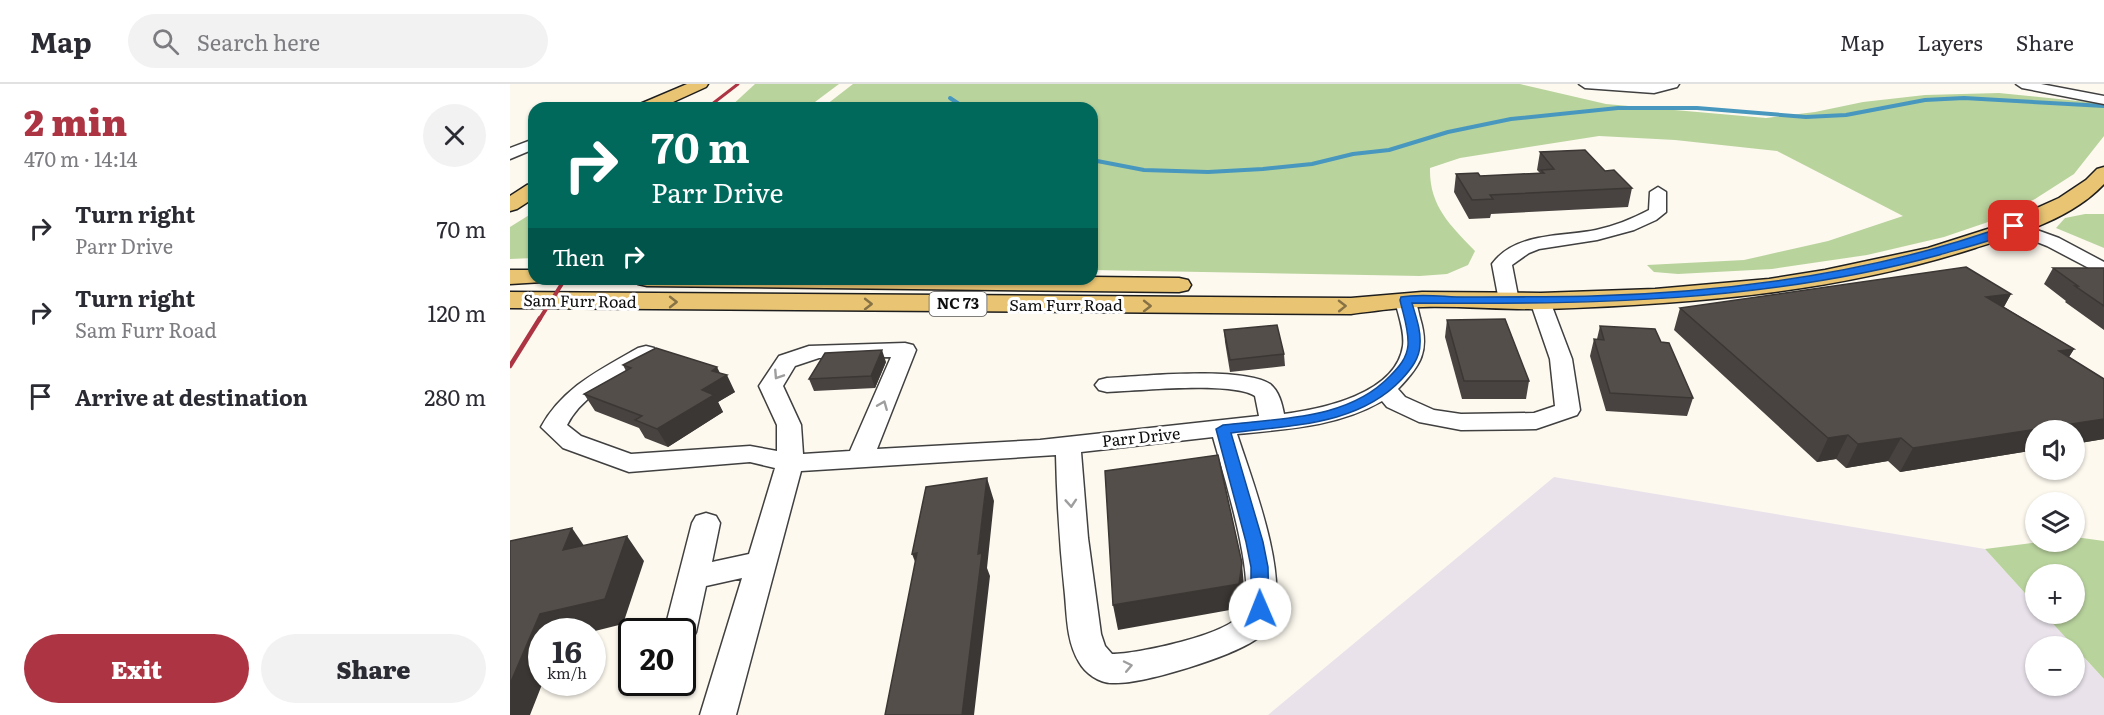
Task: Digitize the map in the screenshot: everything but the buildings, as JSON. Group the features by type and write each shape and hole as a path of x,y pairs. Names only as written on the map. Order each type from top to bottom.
{"main road":[{"path":"660,102 701,84"},
{"path":"674,102 701,84"},
{"path":"510,183 528,172"},
{"name":"Sam Furr Road","path":"510,300 1351,306 1406,300 1540,301 1663,297 1790,282 1901,262 1965,244 2014,226 2056,207 2100,182"},
{"path":"510,205 528,193"},
{"name":"Sam Furr Road","path":"510,277 528,278"},
{"name":"Sam Furr Road","path":"1098,284 1352,287 1406,300"}],"street":[{"path":"1585,84 1654,89 1673,84"},
{"path":"2022,84 2104,100"},
{"path":"510,143 528,142"},
{"path":"510,154 528,145"},
{"path":"1509,301 1502,264 1511,253 1540,242 1595,236 1638,224 1657,213 1658,192"},
{"path":"2014,226 2053,242 2104,270"},
{"name":"Parr Drive","path":"646,354 573,398 559,413 553,427 572,442 629,463 750,454 790,464 1068,445 1323,417 1361,403 1385,389 1405,369 1411,358 1414,345 1413,330 1406,300"},
{"path":"1385,389 1396,402 1428,417 1461,422 1536,421 1568,410 1561,359 1540,301"},
{"path":"718,715 790,464 789,425 771,386 787,361 817,351 905,351 860,459"},
{"path":"1107,385 1221,382 1260,388 1266,394 1273,424"},
{"path":"1068,445 1073,538 1085,634 1091,653 1100,664 1106,668 1120,668 1202,650 1222,643 1249,627 1259,614 1261,591 1256,550 1223,429"},
{"path":"683,618 706,523"},
{"path":"693,578 761,563"}],"shaded area":[{"path":"1554,477 1985,549 2025,593 2025,624 2053,624 2065,636 2025,636 2025,696 2085,696 2085,659 2104,679 2104,715 1268,715"}],"green space":[{"path":"755,84 839,84 815,102 736,102"},
{"path":"853,84 1520,84 1606,104 1766,118 1815,112 1863,102 1925,95 1999,93 2097,103 2104,106 2104,136 2074,174 2035,199 1994,220 1944,237 1867,255 1772,269 1678,274 1654,272 1647,265 1744,260 1828,241 1903,216 1777,151 1675,140 1599,136 1460,158 1430,168 1433,193 1437,204 1450,223 1475,251 1468,265 1447,274 1420,276 1098,270 1098,102 830,102"},
{"path":"2085,214 2104,214 2104,248 2056,228 2065,218"},
{"path":"528,216 528,258 510,259 510,227"},
{"path":"2085,538 2104,541 2104,679 2085,658 2085,636 2064,636 2053,624 2085,624 2085,564 2025,564 2025,593 1985,549 2025,544 2025,552 2085,552"}],"waterway":[{"path":"950,98 956,102"},
{"path":"1098,161 1144,170 1208,172 1312,164 1353,154 1389,150 1448,132 1511,119 1618,108 1697,108 1806,117 1846,115 1925,100 1964,98 2104,106"}],"railway":[{"path":"715,102 738,84"},
{"path":"539,320 561,285"},
{"path":"510,366 540,318"}],"route":[{"path":"1260,609 1261,591 1255,542 1223,429 1323,417 1347,410 1385,389 1396,380 1411,358 1414,345 1413,330 1406,300 1540,301 1663,297 1734,290 1901,262 1965,244 2014,226"}]}
